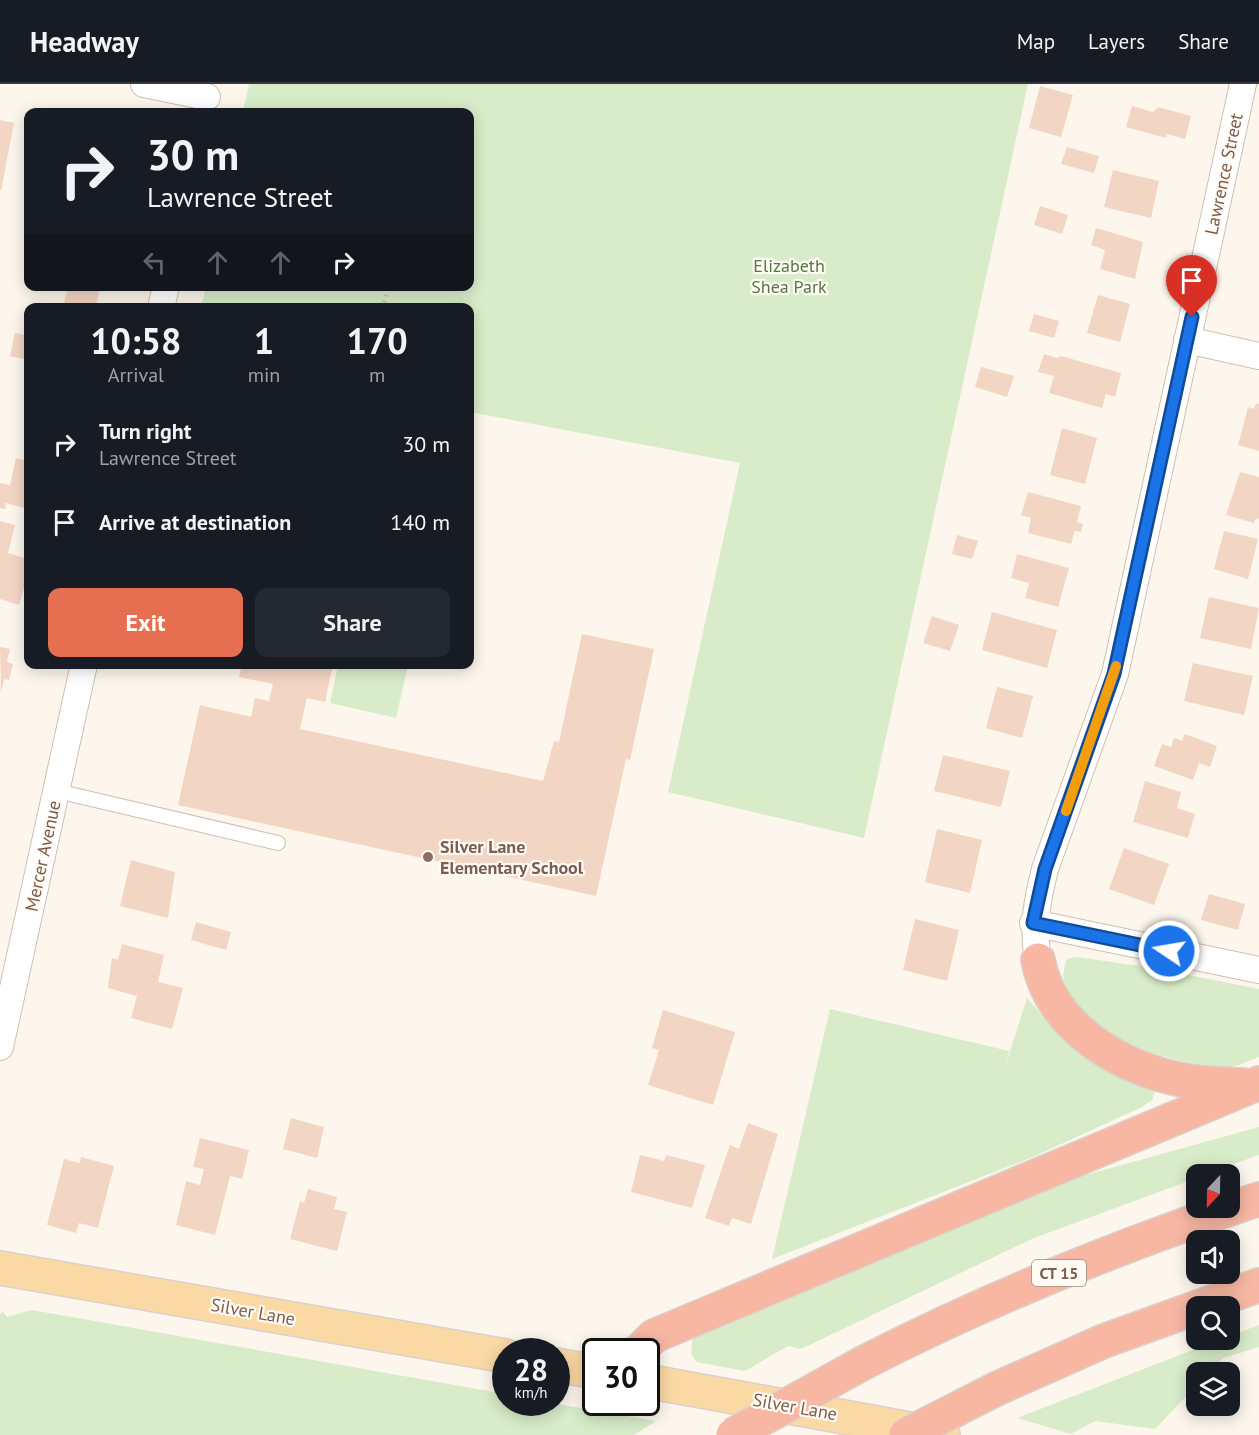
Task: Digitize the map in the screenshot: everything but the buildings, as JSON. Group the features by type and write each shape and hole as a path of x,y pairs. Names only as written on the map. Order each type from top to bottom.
{"highway":[{"path":"1038,960 1048,991 1063,1013 1084,1035 1110,1054 1140,1068 1183,1080 1256,1084"},
{"path":"652,1338 1256,1084"},
{"name":"CT 15","path":"733,1435 865,1362 949,1320 1043,1280 1259,1199"},
{"path":"906,1435 996,1389 1104,1341 1259,1285"}],"main road":[{"name":"Silver Lane","path":"0,1268 492,1354"},
{"name":"Silver Lane","path":"660,1384 943,1435"}],"street":[{"path":"144,84 206,98"},
{"name":"Lawrence Street","path":"1038,960 1033,923 1045,869 1114,674 1243,84"},
{"path":"1187,340 1259,356"},
{"name":"Mercer Avenue","path":"0,1047 83,669"},
{"path":"1033,923 1259,970"}],"lane":[{"path":"57,791 278,843"}],"green space":[{"name":"Elizabeth Shea Park","path":"249,84 1028,84 864,838 668,792 740,463 474,413 474,303 202,303 205,291 474,291 474,108 244,108"},
{"path":"337,669 407,669 396,718 330,703"},
{"path":"1077,957 1153,968 1259,989 1259,1057 1232,1067 1206,1065 1179,1060 1119,1039 1093,1024 1074,1005 1064,983 1067,959"},
{"path":"1027,998 1065,1042 1115,1074 1155,1092 1152,1100 1142,1107 1033,1157 772,1259 830,1009 1009,1051 1006,1064"},
{"path":"1259,1127 1259,1155 1234,1164 1186,1164 1186,1182 1034,1238 801,1349 788,1346 745,1371 696,1362 691,1353 693,1332 1046,1186"},
{"path":"32,1310 492,1392 492,1416 570,1416 570,1406 582,1408 582,1416 627,1416 656,1421 634,1435 0,1435 0,1314 3,1312 7,1317"},
{"path":"1259,1325 1259,1347 1223,1358 1219,1362 1186,1362 1186,1397 1155,1429 1095,1421 1071,1434 1017,1418 1193,1350 1240,1350 1240,1332"}],"slow traffic":[{"path":"1066,811 1099,722 1116,666"}],"place":[{"name":"Silver Lane Elementary School","path":"428,857"}],"route":[{"path":"1169,951 1033,923 1045,869 1099,722 1114,674 1192,317"}]}
